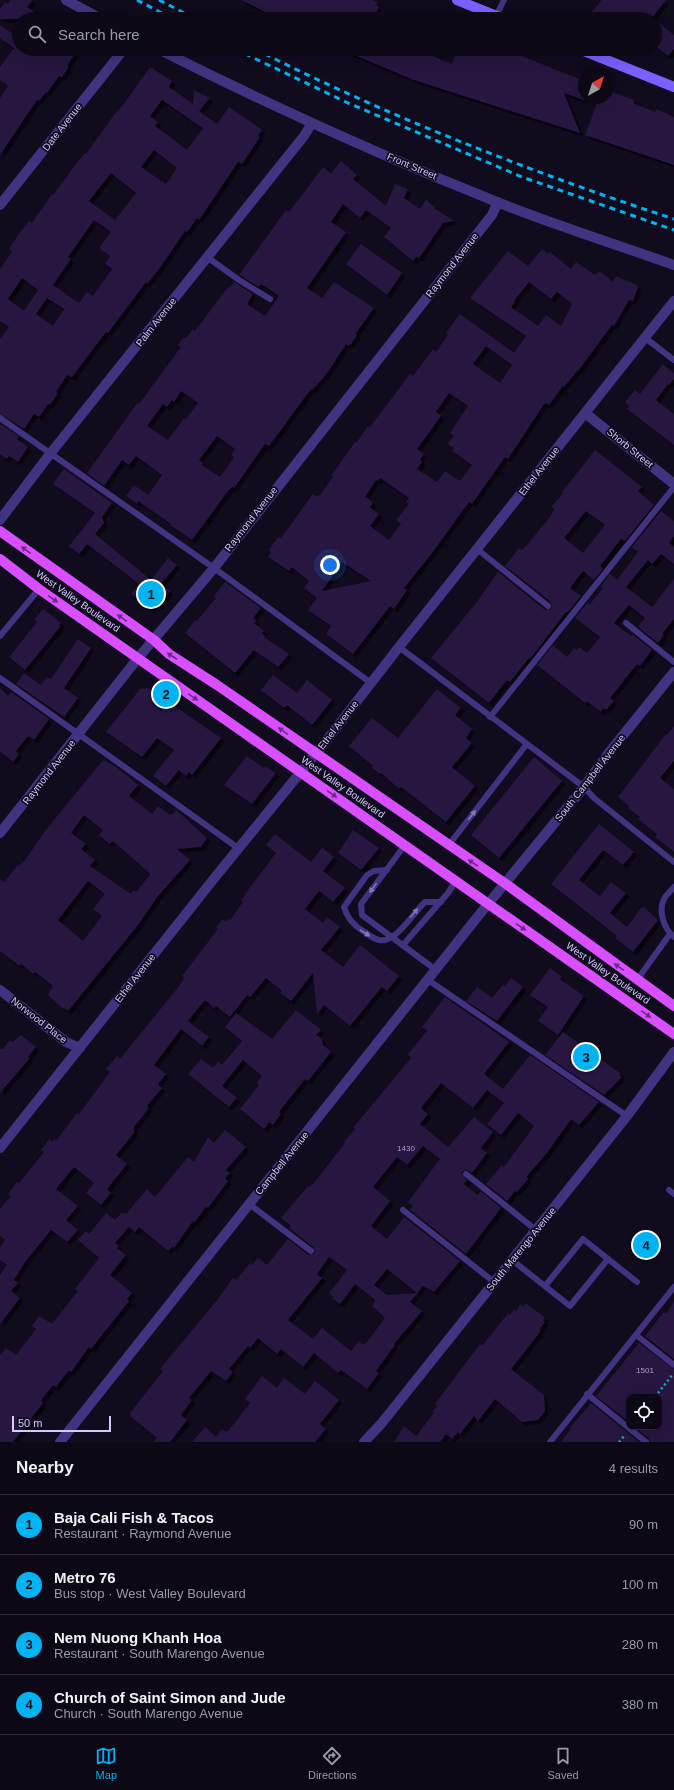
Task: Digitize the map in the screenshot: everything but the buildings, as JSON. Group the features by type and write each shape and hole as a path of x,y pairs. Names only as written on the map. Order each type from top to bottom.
{"main road":[{"path":"457,0 487,12"},
{"path":"596,56 674,87"},
{"name":"West Valley Boulevard","path":"0,531 154,640 169,654 217,685 448,846 506,884 674,1006"},
{"name":"West Valley Boulevard","path":"0,559 38,589 674,1034"}],"street":[{"path":"66,0 88,12"},
{"name":"Date Avenue","path":"0,205 118,56"},
{"name":"Front Street","path":"172,56 221,81 312,123 498,202 674,265"},
{"name":"Palm Avenue","path":"0,520 50,454 304,136 312,123"},
{"name":"Raymond Avenue","path":"0,833 138,658 214,568 492,215 498,202"},
{"name":"Ethel Avenue","path":"0,1148 674,301"},
{"name":"Shorb Street","path":"585,413 674,485"},
{"name":"South Campbell Avenue","path":"506,884 674,672"},
{"name":"Campbell Avenue","path":"60,1442 506,884"},
{"name":"Norwood Place","path":"0,990 66,1042 80,1048"},
{"name":"South Marengo Avenue","path":"364,1442 381,1424 627,1116 674,1052"}],"lane":[{"path":"501,12 504,0"},
{"path":"207,257 239,280 270,299"},
{"path":"644,337 674,360"},
{"path":"0,418 214,568 371,682"},
{"path":"490,717 674,485"},
{"path":"477,549 548,606"},
{"path":"0,636 38,589"},
{"path":"626,623 674,662"},
{"path":"399,647 584,787 594,798 673,861"},
{"path":"0,678 238,848"},
{"path":"448,846 526,744"},
{"path":"405,845 361,904 362,915 436,970"},
{"path":"387,870 374,871 367,875 344,907 346,916 355,926 378,940 385,941 393,937 425,902 441,902"},
{"path":"403,945 441,902 456,881"},
{"path":"637,980 672,935 665,925 662,909 664,899 674,887"},
{"path":"428,980 627,1116"},
{"path":"466,1174 536,1230"},
{"path":"249,1204 311,1251"},
{"path":"403,1210 494,1282"},
{"path":"545,1286 583,1239 637,1282"},
{"path":"512,1260 570,1306 608,1259"},
{"path":"550,1442 674,1287"},
{"path":"636,1334 674,1365"},
{"path":"587,1394 646,1442"}],"path":[{"path":"657,1394 674,1374"},
{"path":"619,1442 625,1434"}],"railway":[{"path":"137,0 160,12"},
{"path":"159,0 182,12"},
{"path":"250,56 348,103 522,177 674,230"},
{"path":"269,56 357,98 461,142 567,182 674,219"}],"place":[{"name":"Baja Cali Fish & Tacos","path":"151,594"},
{"name":"Metro 76","path":"166,694"},
{"name":"Nem Nuong Khanh Hoa","path":"586,1057"},
{"name":"Church of Saint Simon and Jude","path":"646,1245"}]}
